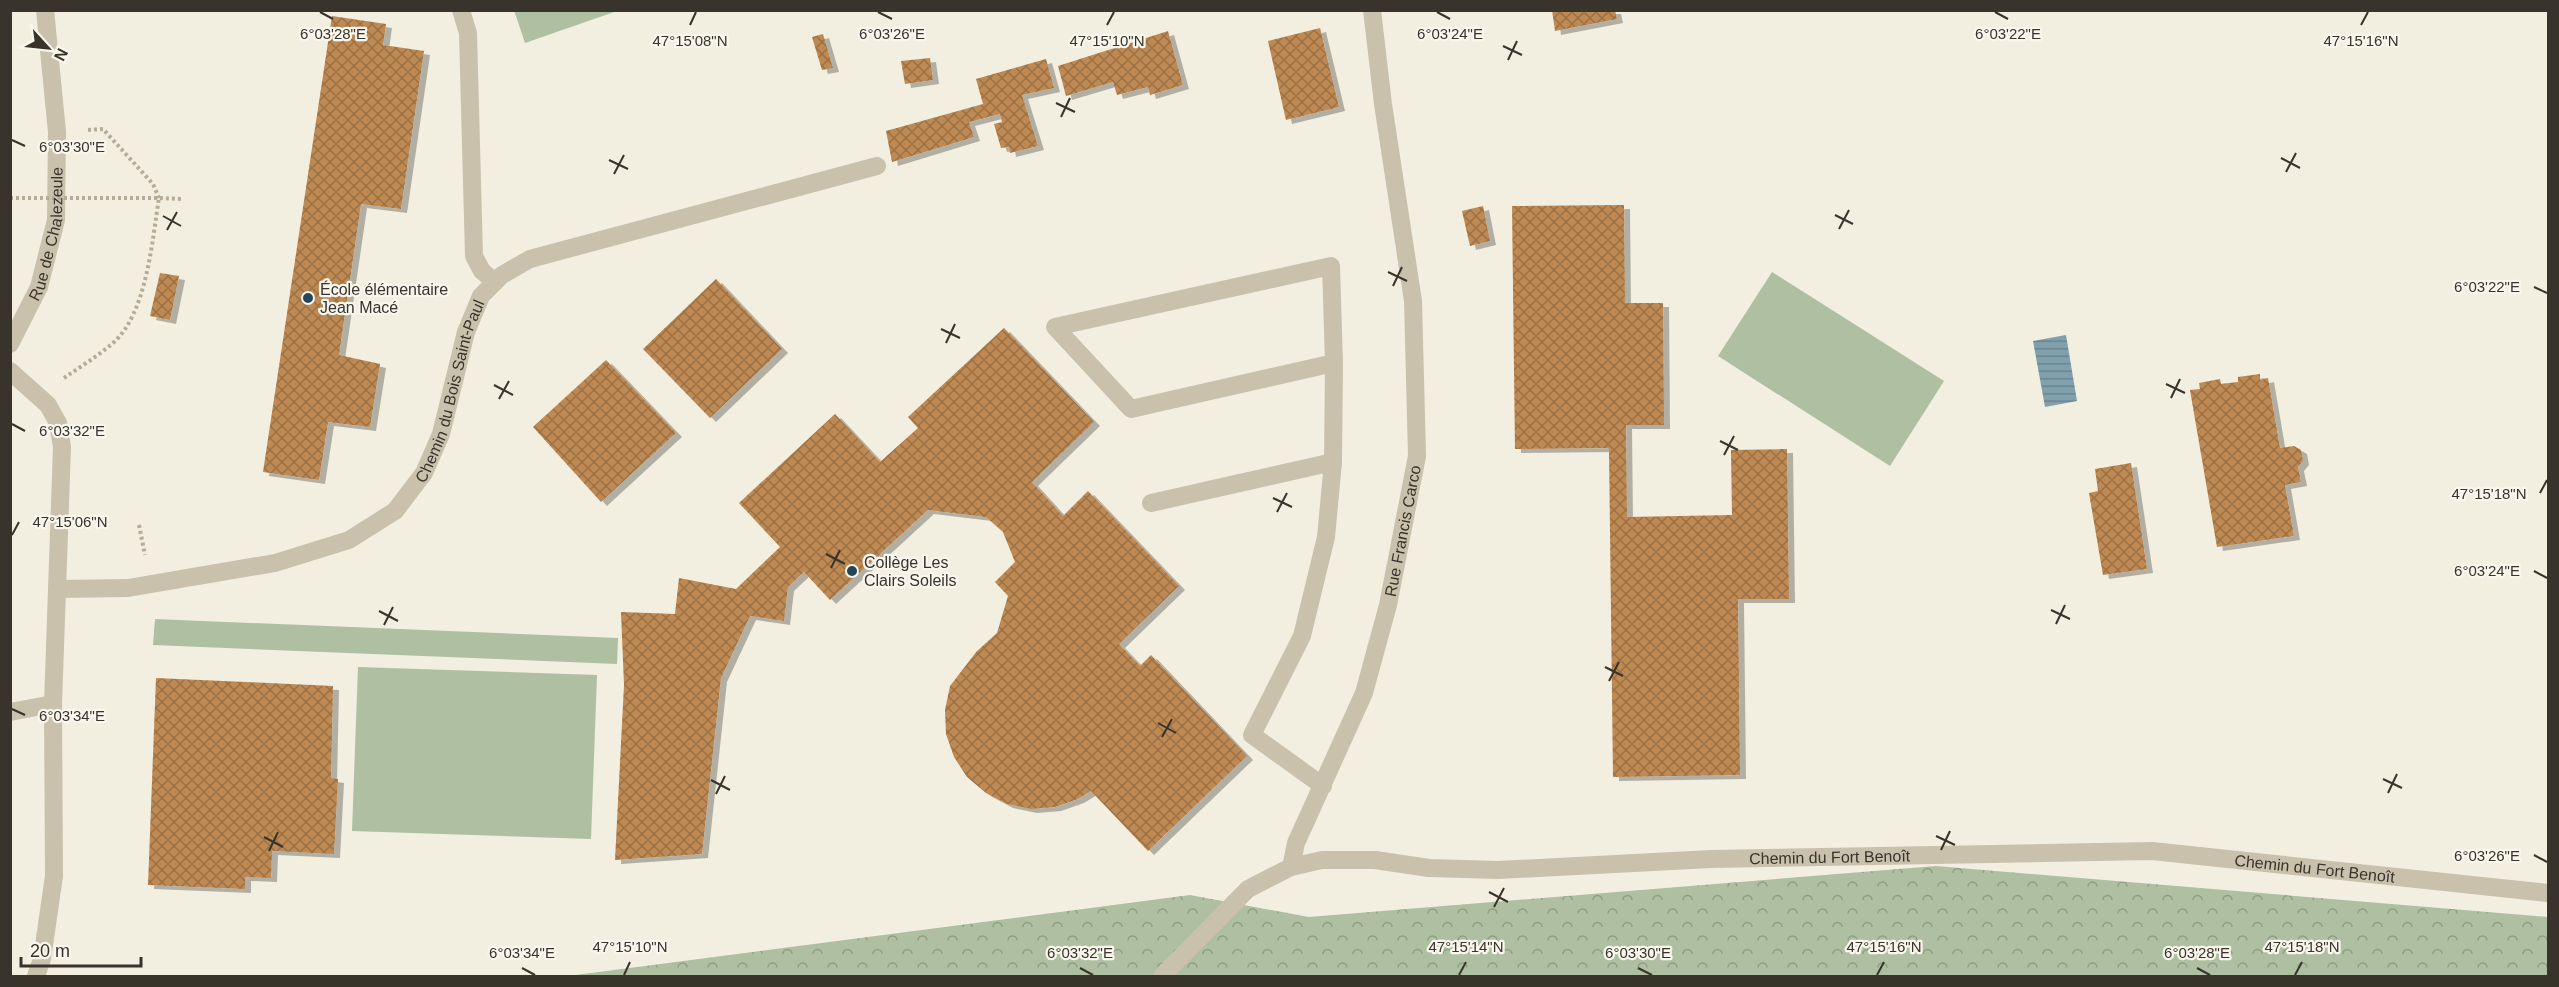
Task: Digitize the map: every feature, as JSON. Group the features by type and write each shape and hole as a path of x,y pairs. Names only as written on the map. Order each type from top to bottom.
{"street":[{"name":"Rue de Chalezeule","path":"10,344 39,287 56,220 57,132 45,10"},
{"path":"461,10 468,33 474,256 482,271 495,282"},
{"name":"Rue Francis Carco","path":"1291,867 1296,843 1364,693 1388,605 1417,456 1413,301 1383,104 1372,10"},
{"name":"Chemin du Bois Saint-Paul","path":"57,589 128,588 275,563 349,540 395,511 424,473 437,443 466,332 481,296 502,275 530,259 877,166"},
{"path":"1323,786 1252,735 1302,636 1326,537 1333,462 1334,363 1331,266 1055,327 1131,409 1334,363"},
{"path":"10,371 48,405 58,423 62,447 53,704 54,876 42,959 36,976"},
{"path":"1151,503 1333,462"},
{"path":"10,712 53,704"},
{"name":"Chemin du Fort Benoît","path":"1291,867 1322,860 1375,860 1429,868 1498,870 1711,859 2152,851 2548,893"},
{"path":"1162,976 1248,889 1291,867"}],"path":[{"path":"39,397 115,342 133,318 148,264 159,198 153,184 103,129 57,132"},
{"path":"10,198 181,199"},
{"path":"139,525 145,555"}],"green space":[{"path":"514,10 617,10 617,11 525,43"},
{"path":"1772,272 1944,381 1890,466 1718,356"},
{"path":"155,619 618,638 617,664 153,645"},
{"path":"358,667 597,675 591,839 352,831"},
{"path":"1936,866 2548,917 2548,976 568,976 1190,895 1309,917"}],"water":[{"path":"2066,335 2077,401 2045,407 2033,341"}],"building":[{"path":"1552,10 1615,10 1617,19 1555,31"},
{"path":"332,16 386,24 383,45 424,51 401,209 361,204 339,355 380,364 370,427 328,422 319,480 263,472"},
{"path":"1320,28 1339,107 1286,120 1268,41"},
{"path":"1168,31 1183,85 1150,95 1148,87 1117,95 1113,82 1066,96 1058,66"},
{"path":"823,34 833,68 822,70 812,37"},
{"path":"930,58 933,80 905,84 901,61"},
{"path":"1046,59 1054,88 1022,95 1038,146 1010,153 1009,147 1001,148 994,124 1002,122 1000,114 969,122 974,137 892,162 886,131 983,104 976,79"},
{"path":"1624,205 1625,303 1663,303 1664,425 1626,425 1627,517 1732,515 1731,450 1787,449 1789,599 1738,599 1740,775 1613,777 1609,448 1515,449 1512,206"},
{"path":"1483,206 1490,241 1470,246 1462,211"},
{"path":"160,273 179,276 170,320 150,316"},
{"path":"716,279 782,349 710,418 643,349"},
{"path":"1004,328 1094,422 1032,482 1063,516 1088,491 1179,586 1119,644 1140,666 1151,655 1247,756 1148,851 1091,791 1078,799 1055,807 1031,809 1007,804 986,793 967,777 954,757 946,734 945,710 950,686 977,651 997,633 1008,596 995,582 1015,562 1003,532 986,517 928,510 830,600 804,572 788,587 784,621 750,616 721,678 702,854 615,860 624,685 621,612 675,614 679,578 736,589 780,547 739,503 835,414 880,462 918,428 908,417"},
{"path":"606,360 676,433 601,502 533,427"},
{"path":"2260,374 2260,380 2268,378 2280,448 2294,446 2301,450 2303,461 2298,467 2301,482 2285,485 2294,536 2217,547 2190,390 2200,389 2199,383 2220,379 2221,384 2238,382 2238,377"},
{"path":"2131,463 2147,569 2103,575 2089,493 2098,491 2095,469"},
{"path":"156,678 333,686 331,778 338,779 334,854 272,851 271,878 245,877 245,889 148,885"}],"place":[{"name":"École élémentaire Jean Macé","path":"308,298"},
{"name":"Collège Les Clairs Soleils","path":"852,571"}]}
